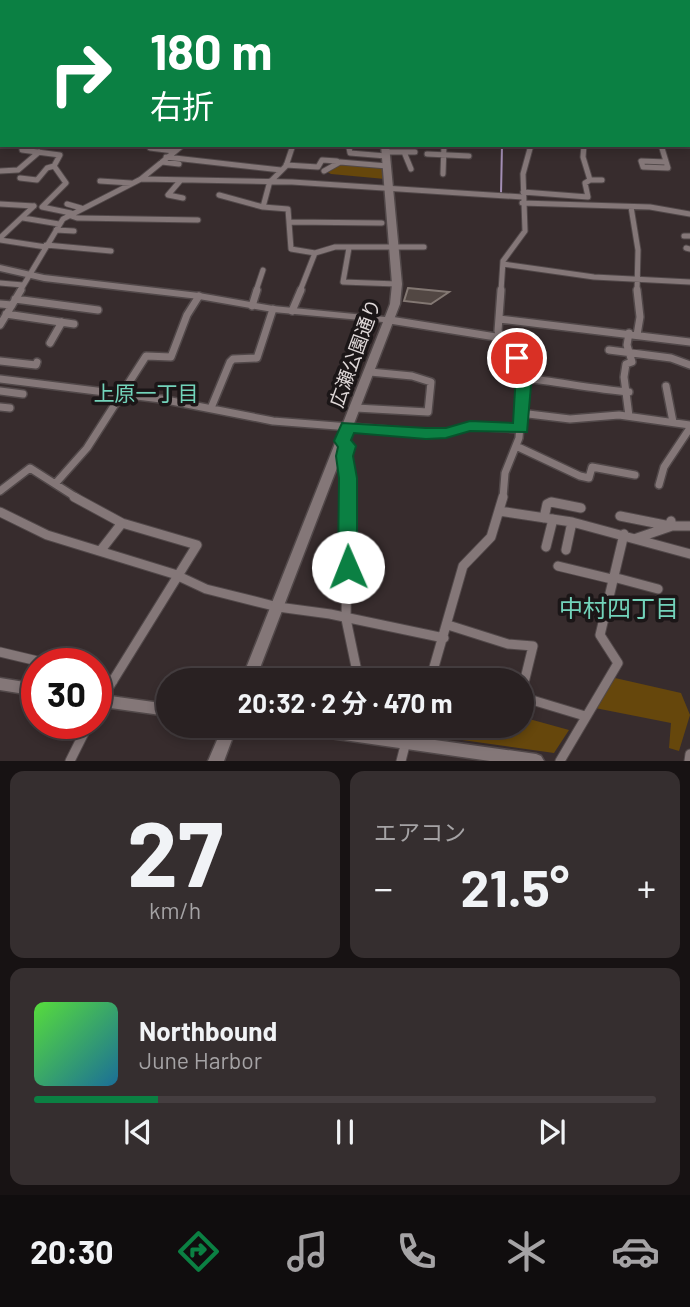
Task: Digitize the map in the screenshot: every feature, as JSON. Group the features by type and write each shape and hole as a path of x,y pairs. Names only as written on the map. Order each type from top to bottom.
{"street":[{"path":"22,147 22,150 60,155 54,166"},
{"path":"0,325 57,227 69,214 141,179 180,147"},
{"path":"262,207 270,181 284,167 292,147"},
{"path":"443,174 444,147"},
{"path":"435,668 463,566 491,537 499,511 505,473 521,429 524,378 517,358 498,331 503,264 525,231 523,197 530,147"},
{"path":"584,147 583,157 590,180"},
{"path":"662,147 666,162"},
{"path":"150,148 174,151"},
{"path":"349,148 350,153 386,155"},
{"path":"425,150 469,156"},
{"path":"0,171 18,170 39,152"},
{"path":"404,152 411,169"},
{"path":"164,159 318,167 322,160 340,162 415,152"},
{"name":"広瀬公園通り","path":"253,668 390,320 397,284 386,155"},
{"path":"164,159 179,164"},
{"path":"324,171 340,162"},
{"path":"20,178 37,180 47,167 54,166"},
{"path":"42,207 66,183 54,166"},
{"path":"141,179 270,181 389,188 523,197 690,214"},
{"path":"523,197 588,197 585,183 602,180"},
{"path":"100,181 131,183"},
{"path":"180,181 168,195 183,198"},
{"path":"219,195 262,207 288,209 290,249 314,253 335,247 424,247"},
{"path":"0,204 42,207 77,218 198,220"},
{"path":"68,204 81,208"},
{"path":"0,239 34,206"},
{"path":"629,416 629,392 624,377 626,364 632,362 628,355 640,317 636,278 638,250 631,207"},
{"path":"23,219 74,231"},
{"path":"290,222 382,223"},
{"path":"11,242 20,233"},
{"path":"0,239 111,251"},
{"path":"349,248 342,282 397,284"},
{"path":"292,311 314,253"},
{"path":"503,264 594,276 690,282"},
{"path":"0,268 26,280"},
{"path":"252,306 263,270"},
{"path":"0,283 26,280 199,296 273,309 390,320 502,338"},
{"path":"55,484 87,448 146,356 171,357 187,315 199,296"},
{"path":"0,304 13,302 97,310"},
{"path":"211,408 230,362 233,359 257,358 273,309"},
{"path":"6,314 74,324"},
{"path":"499,319 690,342"},
{"path":"50,343 62,322"},
{"path":"609,350 628,355 671,358 690,365"},
{"path":"0,360 36,365 37,362"},
{"path":"356,408 428,412 431,382 412,376 370,372"},
{"path":"524,378 560,382 570,387 629,392"},
{"path":"23,394 0,391 3,380 123,394 273,421 426,433 446,433 470,426 521,429"},
{"path":"666,386 673,422"},
{"path":"0,407 10,408"},
{"path":"520,413 570,419 629,416 690,426 664,467 659,485"},
{"path":"342,441 347,446 344,456 348,478 346,619 356,668"},
{"path":"516,446 567,468 577,476 589,478 592,467 635,475"},
{"path":"0,491 30,468 122,523 197,545 113,681"},
{"path":"546,547 547,504 551,502 581,508"},
{"path":"499,511 572,522 690,554"},
{"path":"0,512 47,535 174,573 177,578 206,589 278,607 444,638"},
{"path":"620,516 690,526"},
{"path":"566,550 572,522"},
{"path":"101,550 122,523"},
{"path":"637,538 671,524"},
{"path":"560,761 618,663 600,635 624,534"},
{"path":"558,566 658,587"},
{"path":"448,625 508,644 533,646 528,668"},
{"path":"0,652 21,657"},
{"path":"0,684 21,687"},
{"path":"534,701 585,716"},
{"path":"112,704 156,709"},
{"path":"216,761 225,738"},
{"path":"387,738 537,761"},
{"path":"401,761 406,738"},
{"path":"69,761 81,739"},
{"path":"689,761 690,754"}],"shaded area":[{"path":"339,163 385,167 385,179 331,174 326,171"},
{"path":"615,678 681,693 690,715 679,751 669,748 671,723 595,708"},
{"path":"534,720 569,730 554,753 448,738 534,738"}],"building":[{"path":"408,288 449,292 431,304 404,301"}],"waterway":[{"path":"501,194 502,147"}],"district":[{"name":"上原一丁目","path":"146,394"},
{"name":"中村四丁目","path":"619,609"}],"route":[{"path":"348,567 348,478 344,456 347,446 342,441 348,427 426,433 446,433 470,426 521,429 520,397 524,374 517,358"}]}
